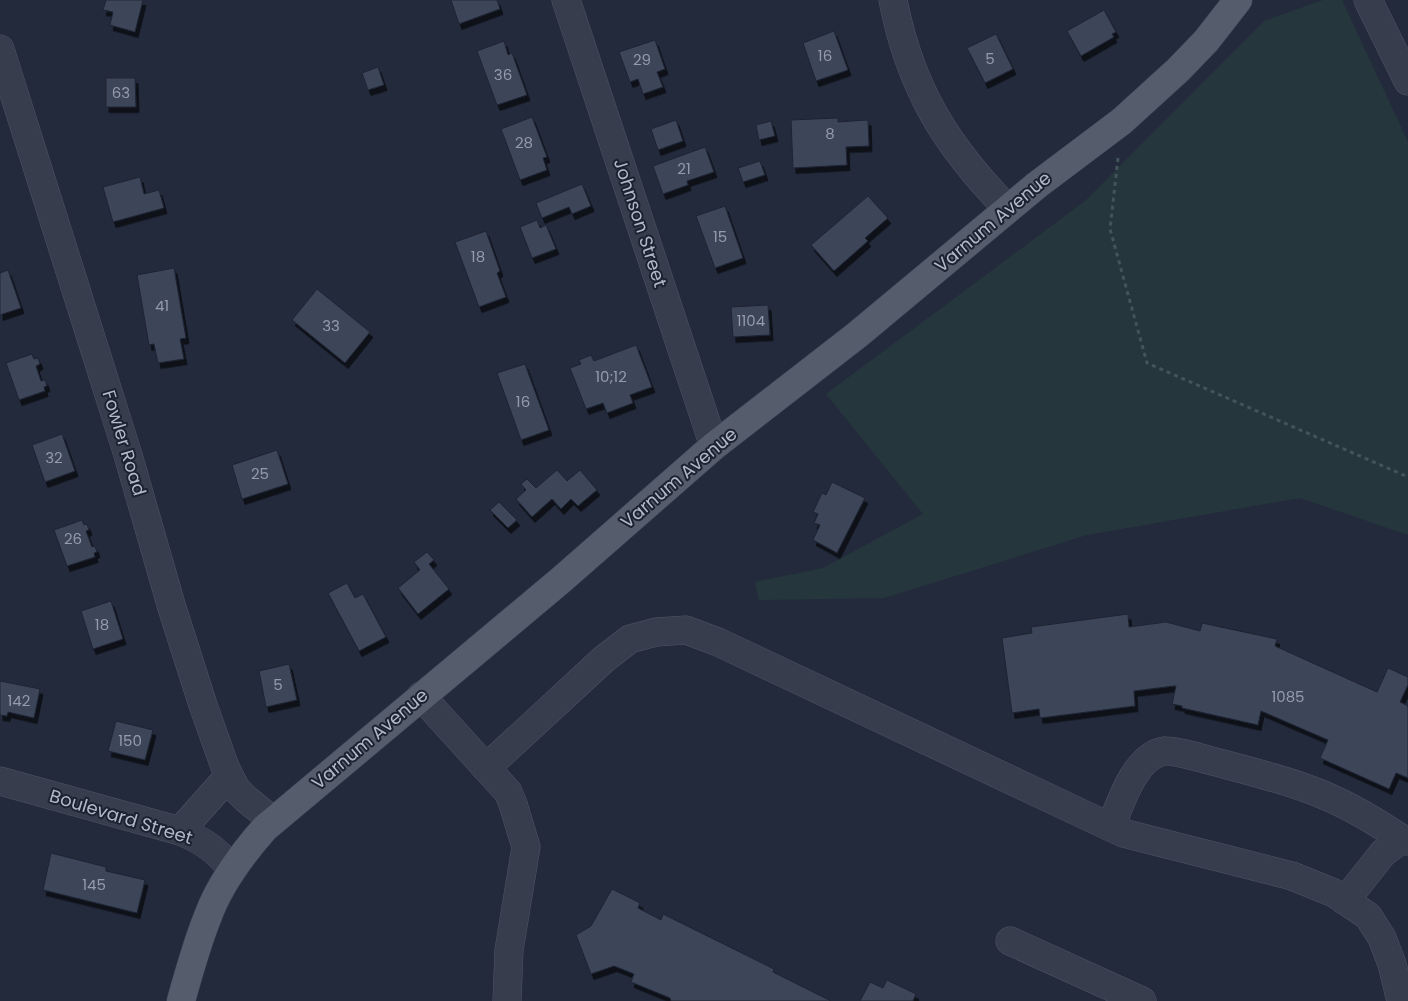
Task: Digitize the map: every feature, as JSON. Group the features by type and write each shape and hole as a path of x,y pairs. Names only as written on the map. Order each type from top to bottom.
{"main road":[{"name":"Varnum Avenue","path":"181,1001 193,957 208,914 247,848 273,821 561,580 714,446 857,335 1037,185 1122,120 1178,70 1206,41 1238,0"}],"street":[{"name":"Johnson Street","path":"566,0 714,446"},
{"path":"893,0 905,51 938,122 965,162 982,183 1008,209"},
{"path":"1368,0 1408,81"},
{"name":"Fowler Road","path":"0,49 128,455 203,705 229,776 236,788 246,799 273,821"},
{"path":"486,768 604,659 630,639 656,632 686,630 718,642 1123,833 1292,876 1334,893 1368,916 1382,938 1392,964 1401,1001"},
{"path":"421,696 508,792 514,804 526,847 509,950 508,1001"},
{"path":"1111,827 1124,794 1136,772 1148,759 1163,752 1185,754 1247,770 1313,791 1371,818 1405,840 1383,853 1346,901"},
{"path":"180,831 229,776"},
{"name":"Boulevard Street","path":"0,781 180,831 214,849 233,869"},
{"path":"1010,941 1142,1001"}],"path":[{"path":"1122,120 1110,229 1146,363 1408,477"}],"shaded area":[{"path":"1323,0 1342,0 1408,142 1408,535 1300,498 1087,535 884,598 759,600 755,582 823,568 923,514 826,394 1085,201 1264,21"}],"building":[{"path":"106,0 143,0 135,32 110,25 113,12 103,10"},
{"path":"451,0 497,0 500,9 459,24"},
{"path":"1104,10 1116,32 1112,34 1114,37 1081,56 1067,31"},
{"path":"834,31 848,70 816,81 803,43"},
{"path":"996,34 1013,69 985,83 967,48"},
{"path":"655,40 665,69 657,72 663,87 643,94 638,79 630,82 619,52"},
{"path":"504,41 508,55 512,53 527,95 497,105 477,51"},
{"path":"378,67 384,85 368,90 362,73"},
{"path":"106,78 135,78 136,107 106,107"},
{"path":"532,117 547,157 543,158 547,170 520,180 501,129"},
{"path":"838,118 838,122 868,120 869,146 846,147 847,165 793,168 791,120"},
{"path":"676,120 683,141 658,150 651,129"},
{"path":"771,121 775,136 759,140 756,125"},
{"path":"705,147 714,172 687,181 688,185 663,194 653,166"},
{"path":"760,161 765,175 743,182 738,168"},
{"path":"140,177 144,194 159,190 164,208 113,222 103,187"},
{"path":"582,184 591,206 572,214 569,207 542,218 536,203"},
{"path":"868,196 888,218 865,238 868,241 834,271 811,245"},
{"path":"725,206 743,258 715,268 696,216"},
{"path":"537,220 540,228 546,225 556,249 532,258 520,227"},
{"path":"486,231 500,271 497,273 506,297 479,307 455,242"},
{"path":"174,268 186,338 180,339 184,359 158,363 154,344 149,345 137,275"},
{"path":"8,270 21,308 0,315 0,273"},
{"path":"317,289 370,332 345,363 292,320"},
{"path":"768,305 770,335 733,337 731,307"},
{"path":"636,345 652,387 630,395 633,403 607,413 603,403 586,409 570,368 581,364 579,360 591,355 594,361"},
{"path":"32,354 34,359 38,358 40,364 36,366 41,381 45,380 47,386 44,387 45,391 19,400 6,363"},
{"path":"525,364 549,430 521,440 497,373"},
{"path":"62,434 75,471 45,482 32,445"},
{"path":"277,450 288,484 242,499 232,465"},
{"path":"557,470 567,481 580,470 597,490 578,506 571,499 561,509 552,499 532,517 516,499 526,490 521,484 527,479 536,488"},
{"path":"832,482 865,498 837,553 813,540 820,525 814,523 818,514 813,512 822,493 826,495"},
{"path":"499,502 517,520 508,528 490,510"},
{"path":"82,520 84,525 87,524 89,530 86,531 92,547 95,546 97,552 94,553 95,557 67,566 54,530"},
{"path":"427,552 434,560 429,564 449,589 418,614 398,588 420,570 414,562"},
{"path":"347,583 355,598 363,594 386,637 359,651 328,593"},
{"path":"111,601 123,639 93,649 81,611"},
{"path":"1128,614 1129,627 1166,622 1200,631 1202,623 1277,639 1275,646 1377,692 1388,668 1408,677 1408,685 1400,702 1408,706 1408,778 1396,773 1389,789 1320,758 1328,740 1261,711 1258,725 1182,708 1182,706 1172,704 1176,686 1134,691 1135,706 1040,718 1039,709 1012,713 1002,638 1032,633 1031,627"},
{"path":"289,664 297,700 266,707 259,671"},
{"path":"0,681 40,689 34,718 8,712 7,716 0,715"},
{"path":"116,721 153,730 145,760 108,751"},
{"path":"51,853 106,867 106,871 145,880 137,913 43,890"},
{"path":"612,889 640,903 638,908 661,920 663,914 774,969 773,972 831,1001 671,1001 670,998 631,982 634,974 614,966 591,974 576,935 591,926"},
{"path":"887,980 916,994 913,1001 860,1001 870,982 883,988"}]}
